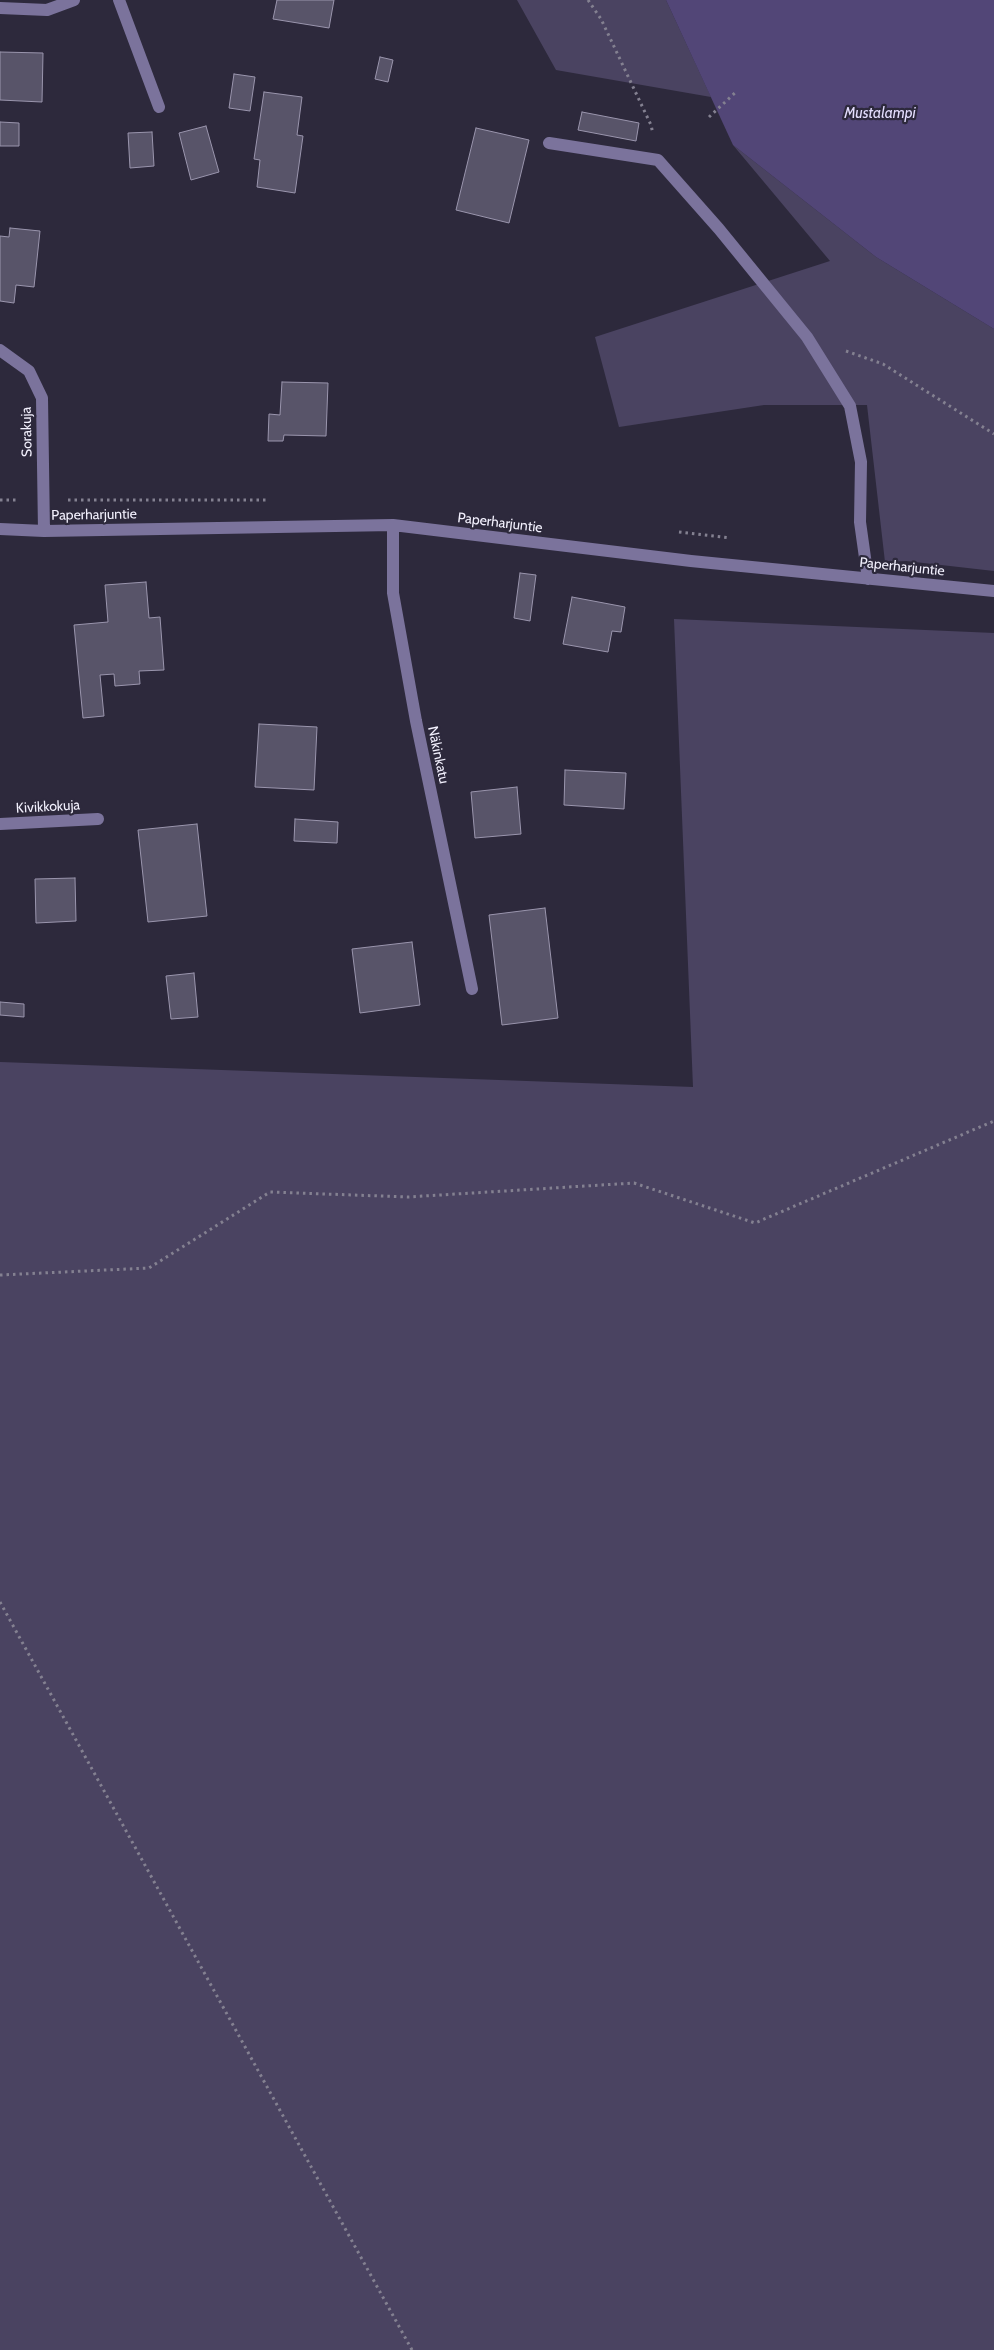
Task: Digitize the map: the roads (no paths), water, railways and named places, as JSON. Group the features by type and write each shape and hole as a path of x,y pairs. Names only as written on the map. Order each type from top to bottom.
{"street":[{"path":"0,8 47,10 74,0"},
{"path":"119,0 159,107"},
{"path":"549,143 658,160 719,229 808,337 850,406 861,462 860,522 868,579"},
{"name":"Sorakuja","path":"0,350 29,371 42,398 44,531"},
{"name":"Paperharjuntie","path":"0,529 44,531 393,525 691,561 994,591"},
{"name":"Näkinkatu","path":"393,525 393,593 416,721 472,988"},
{"name":"Kivikkokuja","path":"0,824 98,819"}],"water":[{"name":"Mustalampi","path":"666,0 994,0 994,329 876,257 733,145"}]}
